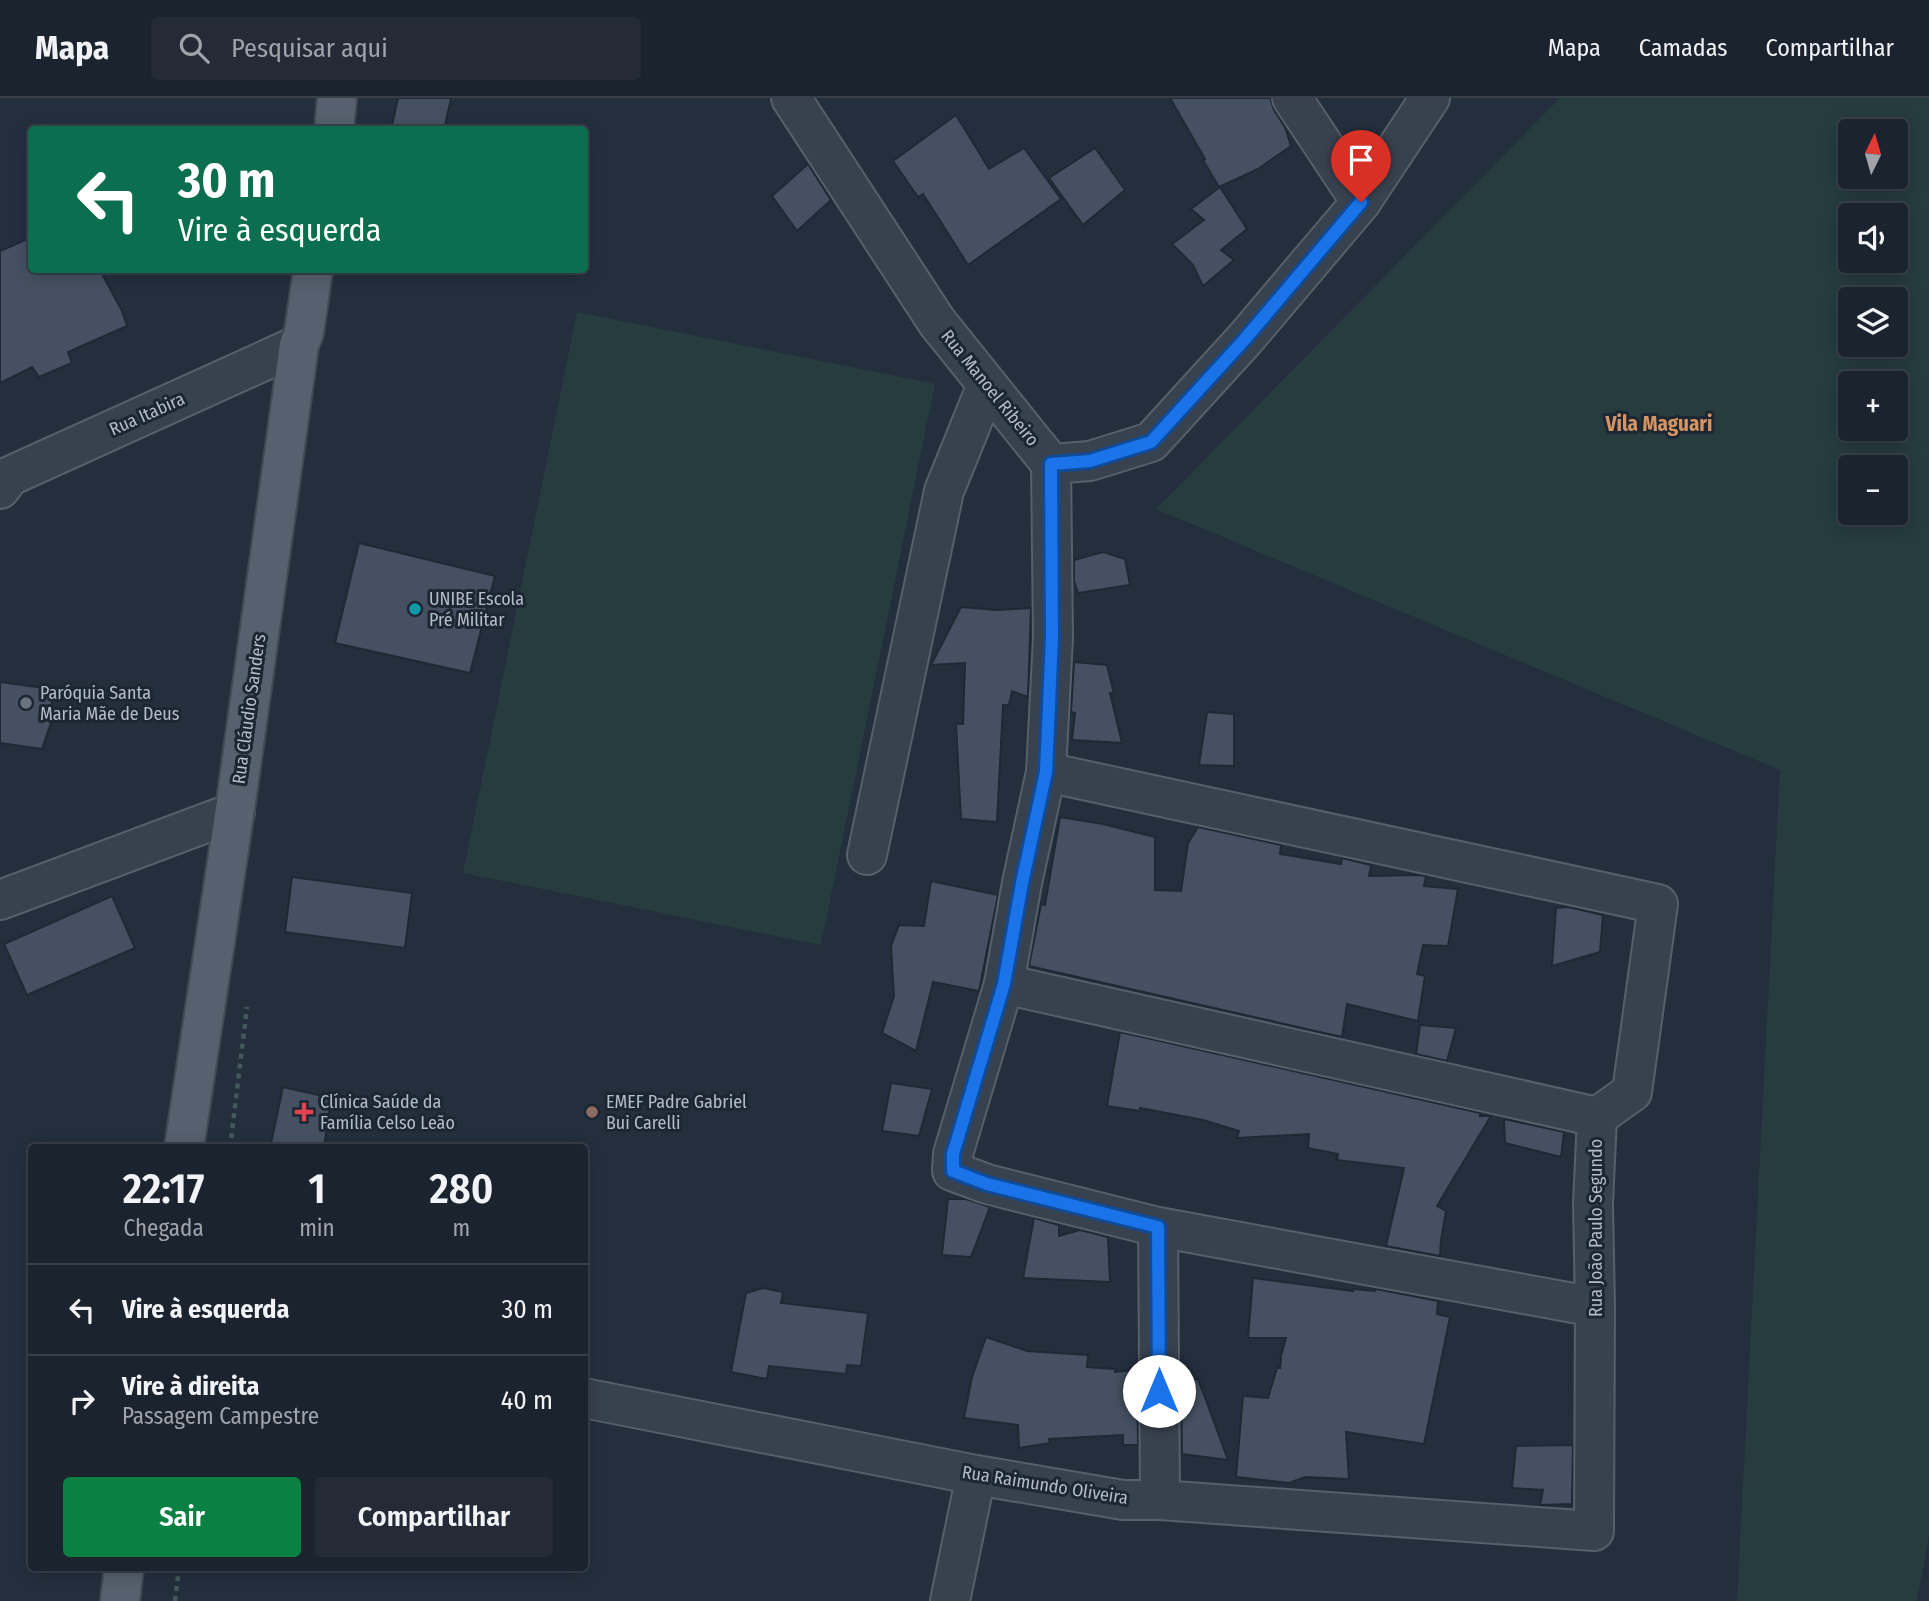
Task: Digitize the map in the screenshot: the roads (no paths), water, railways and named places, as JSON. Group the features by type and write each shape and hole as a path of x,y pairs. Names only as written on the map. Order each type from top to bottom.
{"main road":[{"path":"334,126 337,98"},
{"name":"Rua Cláudio Sanders","path":"185,1144 299,345 304,332 313,273"},
{"path":"120,1601 124,1571"}],"street":[{"name":"Rua Manoel Ribeiro","path":"791,98 937,321 1051,464 1090,461 1151,442 1245,339 1361,202 1430,98"},
{"path":"1292,98 1361,202"},
{"name":"Rua Itabira","path":"0,489 10,477 299,345"},
{"path":"867,855 944,491 987,385"},
{"path":"1051,464 1052,638 1046,772 1004,984 953,1154 953,1171 987,1184 1158,1227 1595,1307"},
{"name":"Rua João Paulo Segundo","path":"1046,772 1658,904 1632,1092 1597,1117 1592,1204 1595,1307 1594,1531"},
{"path":"0,900 234,812"},
{"path":"1004,984 1597,1117"},
{"path":"1158,1227 1160,1500"},
{"name":"Rua Raimundo Oliveira","path":"588,1399 976,1475 1123,1500 1160,1500 1594,1531"},
{"path":"950,1601 976,1475"}],"place":[{"name":"UNIBE Escola Pré Militar","path":"415,609"},
{"name":"Paróquia Santa Maria Mãe de Deus","path":"26,703"},
{"name":"Clínica Saúde da Família Celso Leão","path":"304,1112"},
{"name":"EMEF Padre Gabriel Bui Carelli","path":"592,1112"}],"district":[{"name":"Vila Maguari","path":"1659,424"}]}
